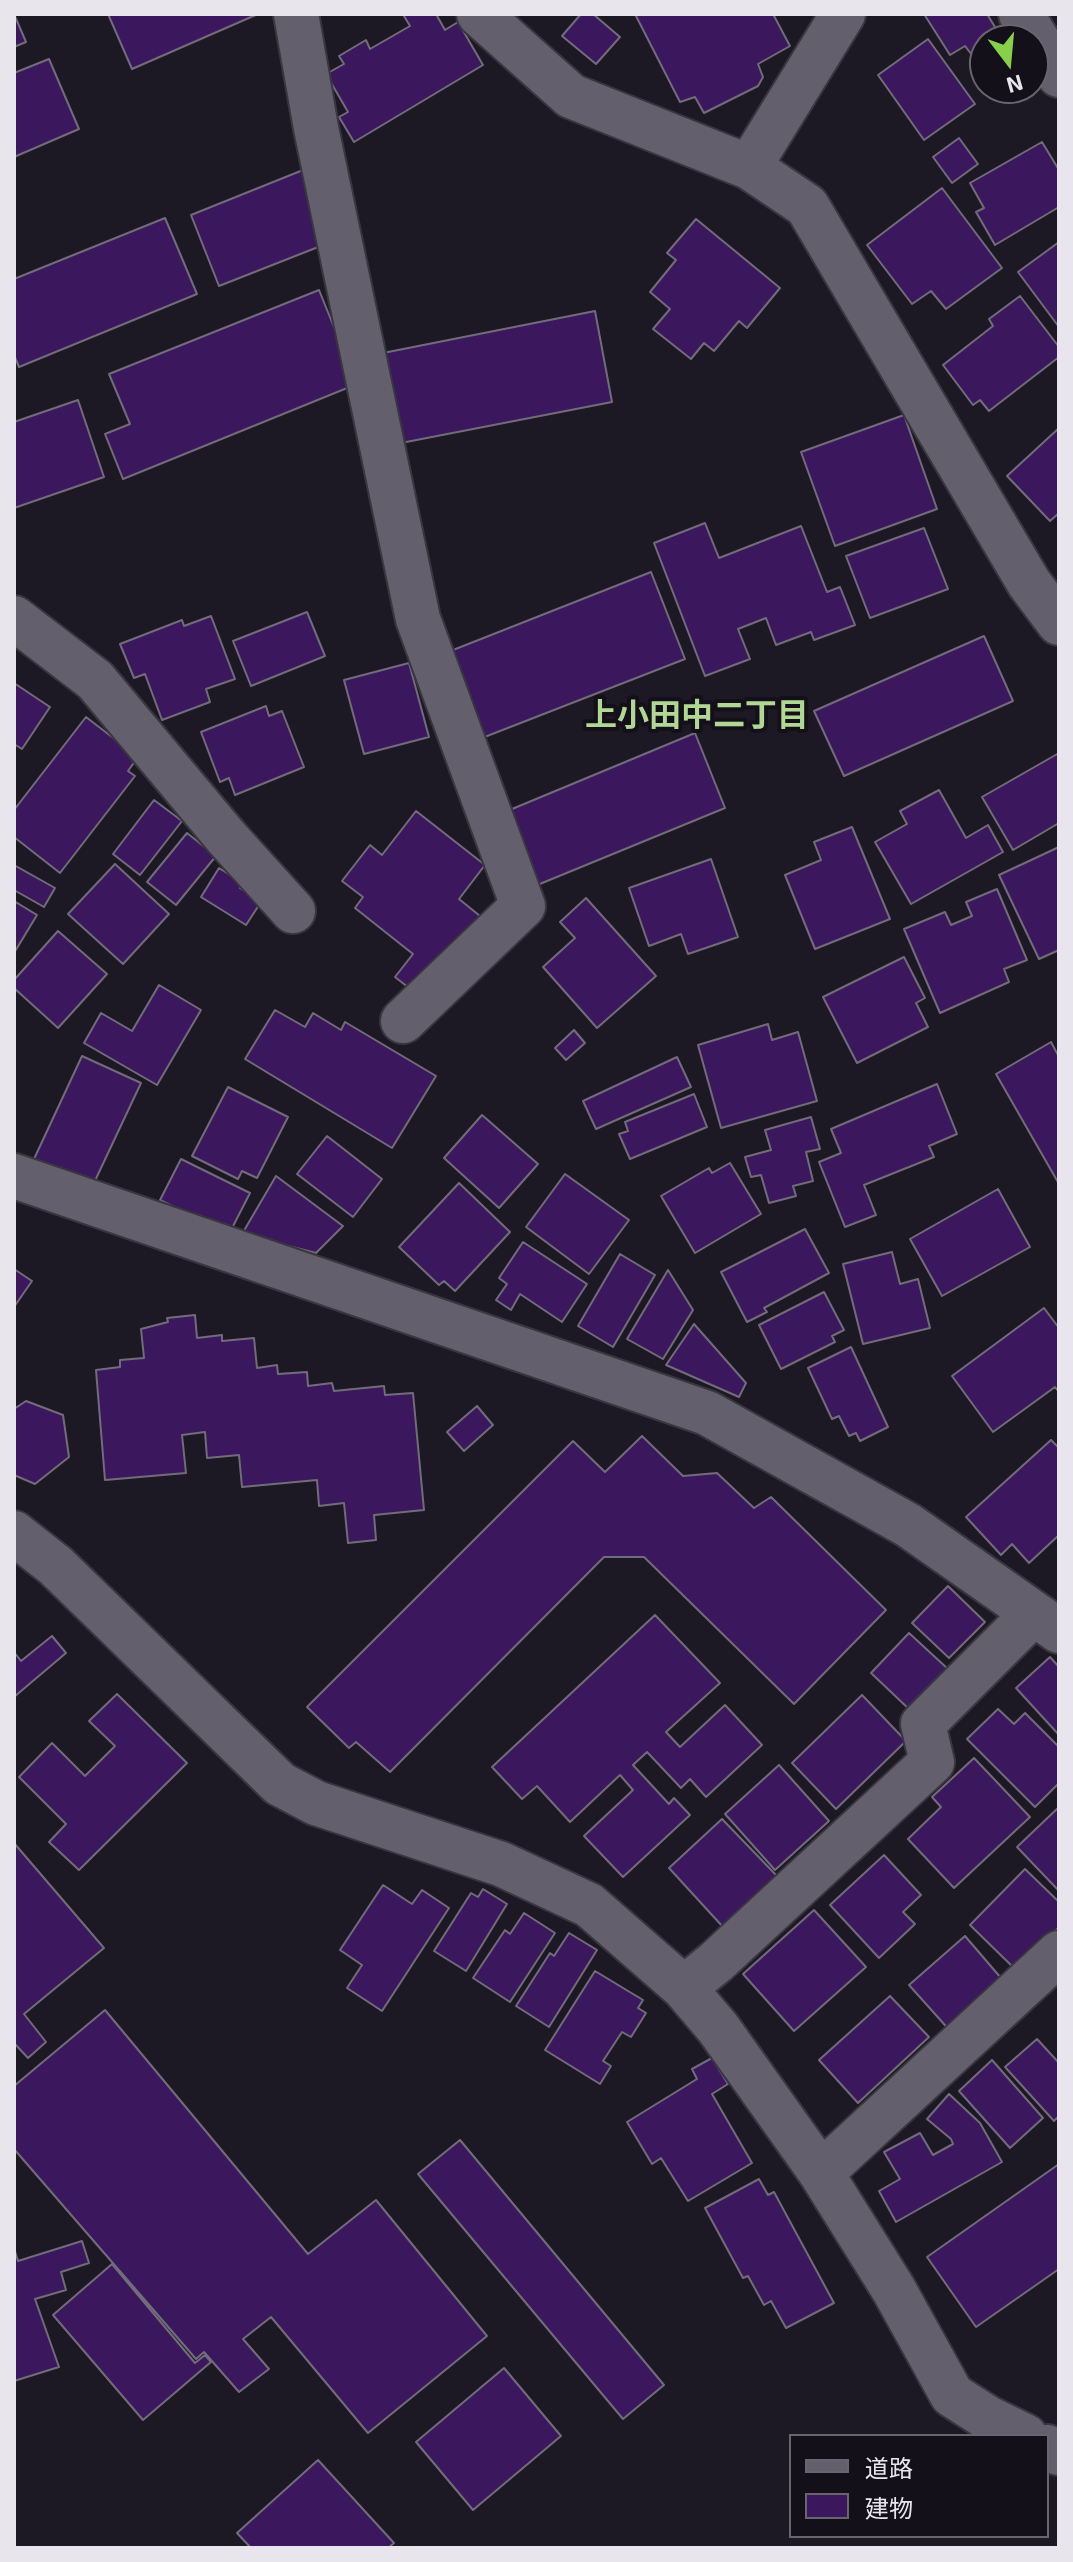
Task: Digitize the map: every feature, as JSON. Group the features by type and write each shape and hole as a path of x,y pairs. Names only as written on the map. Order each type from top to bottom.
{"street":[{"path":"296,14 316,128 418,619 523,906 403,1021"},
{"path":"479,14 571,96 749,167 807,206 1029,583 1059,623"},
{"path":"749,167 843,14"},
{"path":"1021,14 1059,75"},
{"path":"14,618 95,680 226,837 293,911"},
{"path":"14,1176 707,1413 908,1525 1046,1623 923,1724 932,1762 684,1988"},
{"path":"14,1533 56,1566 280,1784 316,1803 501,1864 589,1905 684,1988 718,2028 821,2173 894,2290 952,2395 1021,2434"},
{"path":"821,2173 1059,1953"}],"building":[{"path":"14,14 26,42 14,47"},
{"path":"108,14 258,14 132,69"},
{"path":"436,14 445,30 458,22 483,65 354,142 339,117 348,112 326,74 344,64 339,56 366,40 370,49 410,26 404,16"},
{"path":"581,14 593,14 620,37 596,64 562,36"},
{"path":"635,14 773,14 790,46 758,64 763,77 758,86 704,113 695,97 680,102"},
{"path":"924,14 987,14 993,24 969,24 969,51 965,46 950,55"},
{"path":"928,39 969,96 969,104 975,104 924,140 878,75"},
{"path":"49,59 79,129 14,157 14,73"},
{"path":"959,138 978,164 952,183 933,157"},
{"path":"1042,142 1059,170 1059,207 995,245 976,212 984,208 970,183"},
{"path":"308,168 336,240 219,286 191,215"},
{"path":"942,188 1002,268 946,309 931,291 912,304 867,245"},
{"path":"165,218 197,294 19,367 14,355 14,279"},
{"path":"696,219 780,288 747,328 739,321 714,351 704,343 691,359 653,329 670,309 650,292 676,260 667,253"},
{"path":"1059,242 1059,327 1018,272"},
{"path":"319,290 357,384 123,479 105,434 130,424 109,374"},
{"path":"1020,296 1059,347 1059,357 989,411 980,400 973,405 943,365 993,326 989,319"},
{"path":"595,311 612,402 401,443 383,353"},
{"path":"78,400 104,477 14,508 14,422"},
{"path":"904,415 937,509 835,546 801,452"},
{"path":"1059,428 1059,513 1050,521 1007,476"},
{"path":"705,523 719,558 801,526 827,592 840,587 855,625 814,640 811,632 776,645 766,618 738,629 750,659 705,676 654,543"},
{"path":"924,528 948,589 870,618 846,556"},
{"path":"651,572 685,659 482,738 448,652"},
{"path":"307,612 325,656 251,686 233,641"},
{"path":"211,616 235,679 206,689 210,702 162,720 145,674 134,678 120,644 182,620 184,626"},
{"path":"984,636 1013,701 844,776 814,711"},
{"path":"409,663 429,737 364,754 344,680"},
{"path":"14,683 50,707 22,749 14,744"},
{"path":"266,706 269,716 282,711 304,767 235,795 229,778 220,782 201,732"},
{"path":"86,717 138,757 128,771 135,776 60,873 14,837 14,810"},
{"path":"695,733 725,808 530,888 500,814"},
{"path":"1059,753 1059,823 1013,850 982,797"},
{"path":"939,790 966,838 988,825 1003,852 911,904 875,842 907,824 900,811"},
{"path":"154,800 182,821 140,875 113,854"},
{"path":"416,811 485,865 459,899 480,916 418,995 395,977 413,954 355,908 363,897 342,881 370,845 382,855"},
{"path":"852,827 890,919 815,949 785,875 821,860 814,842"},
{"path":"187,833 216,856 176,905 147,882"},
{"path":"1059,847 1059,950 1039,959 999,875"},
{"path":"711,859 738,937 688,954 681,934 649,946 629,888"},
{"path":"115,864 169,914 123,964 68,914"},
{"path":"14,865 55,888 44,907 14,890"},
{"path":"219,868 243,883 240,888 261,902 246,925 201,897"},
{"path":"997,889 1027,960 1004,969 1009,982 940,1013 904,929 945,912 951,925 972,916 966,902"},
{"path":"586,898 656,976 597,1028 543,967 575,938 560,922"},
{"path":"14,901 37,915 14,953"},
{"path":"58,931 107,974 58,1028 14,988 14,980"},
{"path":"904,957 925,998 916,1003 928,1027 857,1063 823,997"},
{"path":"159,985 201,1010 157,1085 84,1043 101,1013 132,1031"},
{"path":"275,1010 305,1027 313,1013 341,1030 345,1022 436,1076 392,1148 245,1059"},
{"path":"768,1024 772,1040 798,1032 817,1101 721,1128 698,1045"},
{"path":"574,1030 585,1043 566,1060 555,1048"},
{"path":"1051,1042 1059,1057 1059,1184 996,1074"},
{"path":"82,1056 141,1083 93,1185 34,1159"},
{"path":"677,1057 691,1087 596,1129 583,1101"},
{"path":"937,1084 957,1134 929,1146 934,1157 864,1185 876,1215 845,1227 819,1162 841,1153 831,1129"},
{"path":"228,1087 288,1117 257,1178 242,1171 238,1179 192,1156"},
{"path":"694,1094 707,1127 630,1159 619,1134 628,1131 625,1122"},
{"path":"482,1115 538,1164 499,1208 444,1158"},
{"path":"811,1117 820,1149 806,1152 813,1181 793,1186 796,1196 769,1203 761,1175 751,1177 745,1157 771,1150 765,1130"},
{"path":"327,1136 382,1179 353,1217 297,1174"},
{"path":"181,1159 250,1193 229,1234 160,1200"},
{"path":"730,1163 761,1214 695,1253 661,1196 709,1168 712,1173"},
{"path":"565,1174 629,1220 589,1274 526,1227"},
{"path":"276,1176 343,1226 316,1253 242,1234"},
{"path":"459,1183 510,1232 455,1291 444,1281 439,1285 399,1247"},
{"path":"998,1189 1030,1247 942,1296 910,1239"},
{"path":"805,1229 829,1273 764,1308 767,1312 747,1322 721,1272"},
{"path":"523,1242 587,1284 562,1322 520,1294 511,1310 496,1300 507,1284 499,1278"},
{"path":"892,1252 900,1284 918,1279 930,1328 863,1344 843,1264"},
{"path":"620,1254 655,1275 613,1347 578,1326"},
{"path":"14,1269 32,1281 14,1307"},
{"path":"668,1270 693,1310 663,1359 627,1339"},
{"path":"824,1292 844,1330 832,1336 835,1342 781,1369 759,1325"},
{"path":"1044,1308 1059,1328 1059,1392 1055,1387 993,1432 952,1376"},
{"path":"195,1315 197,1338 222,1335 222,1341 254,1338 257,1368 277,1365 278,1374 307,1372 308,1386 332,1383 334,1391 384,1386 385,1395 413,1393 424,1510 374,1515 376,1540 348,1543 344,1503 319,1506 317,1480 242,1487 239,1455 207,1458 205,1432 182,1435 186,1473 105,1480 96,1370 120,1367 120,1360 144,1358 141,1329 168,1322 167,1318"},
{"path":"694,1324 746,1383 739,1397 666,1365"},
{"path":"851,1347 888,1427 860,1441 856,1433 849,1436 839,1416 832,1419 808,1368"},
{"path":"26,1401 63,1415 69,1457 35,1484 14,1475 14,1409"},
{"path":"477,1406 493,1425 464,1451 447,1432"},
{"path":"642,1436 683,1476 717,1473 754,1508 771,1497 886,1610 794,1704 644,1557 604,1557 390,1772 356,1742 349,1748 307,1707 573,1441 605,1472"},
{"path":"1051,1440 1059,1448 1059,1535 1029,1563 1012,1544 1001,1555 966,1517"},
{"path":"948,1586 985,1622 949,1658 912,1623"},
{"path":"655,1615 720,1683 666,1732 680,1747 725,1705 762,1745 706,1797 690,1779 681,1788 647,1752 633,1765 669,1804 674,1798 690,1815 623,1877 584,1836 633,1790 620,1775 570,1822 537,1786 522,1799 492,1767"},
{"path":"909,1633 948,1669 910,1710 871,1673"},
{"path":"52,1636 66,1653 14,1697 14,1652 21,1661"},
{"path":"1050,1657 1059,1667 1059,1735 1016,1688"},
{"path":"117,1694 187,1763 79,1870 49,1842 66,1824 19,1777 52,1743 85,1776 115,1746 89,1721"},
{"path":"862,1695 906,1741 836,1809 792,1763"},
{"path":"998,1709 1014,1724 1025,1713 1059,1747 1059,1783 1035,1807 967,1739"},
{"path":"974,1758 1030,1817 954,1888 908,1839 941,1807 932,1797"},
{"path":"779,1765 829,1821 775,1870 725,1814"},
{"path":"1059,1807 1059,1891 1017,1847"},
{"path":"722,1819 777,1876 723,1927 669,1868"},
{"path":"14,1843 104,1948 24,2014 46,2042 28,2058 14,2043"},
{"path":"884,1855 921,1895 903,1912 915,1924 879,1958 830,1905"},
{"path":"1025,1869 1059,1902 1059,1927 1016,1970 970,1925"},
{"path":"383,1885 412,1904 422,1890 449,1908 382,2011 347,1988 362,1965 340,1950"},
{"path":"483,1889 507,1904 466,1971 434,1951 471,1893 478,1897"},
{"path":"814,1910 866,1967 794,2031 743,1974"},
{"path":"524,1913 555,1933 510,2002 473,1978 505,1930 510,1934"},
{"path":"569,1933 597,1950 549,2027 516,2006 550,1953 554,1956"},
{"path":"965,1936 1001,1978 952,2033 909,1985"},
{"path":"595,1971 643,2000 638,2008 646,2013 631,2037 622,2032 603,2061 611,2066 600,2084 545,2050"},
{"path":"890,1996 929,2037 858,2103 819,2060"},
{"path":"105,2010 308,2254 376,2200 487,2336 368,2433 271,2317 243,2339 269,2369 239,2392 204,2352 196,2359 14,2149 14,2086"},
{"path":"1037,2039 1059,2063 1059,2116 1054,2121 1005,2067"},
{"path":"712,2058 728,2084 712,2094 752,2163 688,2201 661,2158 652,2164 627,2122 697,2079 692,2069"},
{"path":"992,2060 1043,2118 1010,2148 959,2091"},
{"path":"949,2094 980,2123 1002,2162 896,2222 879,2191 900,2179 884,2152 920,2133 933,2155 953,2144 927,2119"},
{"path":"460,2140 664,2385 623,2419 418,2174"},
{"path":"1059,2164 1059,2269 976,2327 927,2257"},
{"path":"759,2179 768,2195 774,2192 834,2303 786,2328 771,2301 764,2305 748,2276 743,2278 705,2208"},
{"path":"82,2241 89,2263 61,2272 66,2290 35,2299 59,2367 14,2381 14,2248 18,2261"},
{"path":"112,2264 195,2363 205,2355 211,2362 143,2420 53,2315"},
{"path":"504,2368 561,2436 473,2510 416,2442"},
{"path":"318,2460 394,2543 388,2548 251,2548 237,2533"}],"district":[{"name":"上小田中二丁目","path":"697,715"}]}
